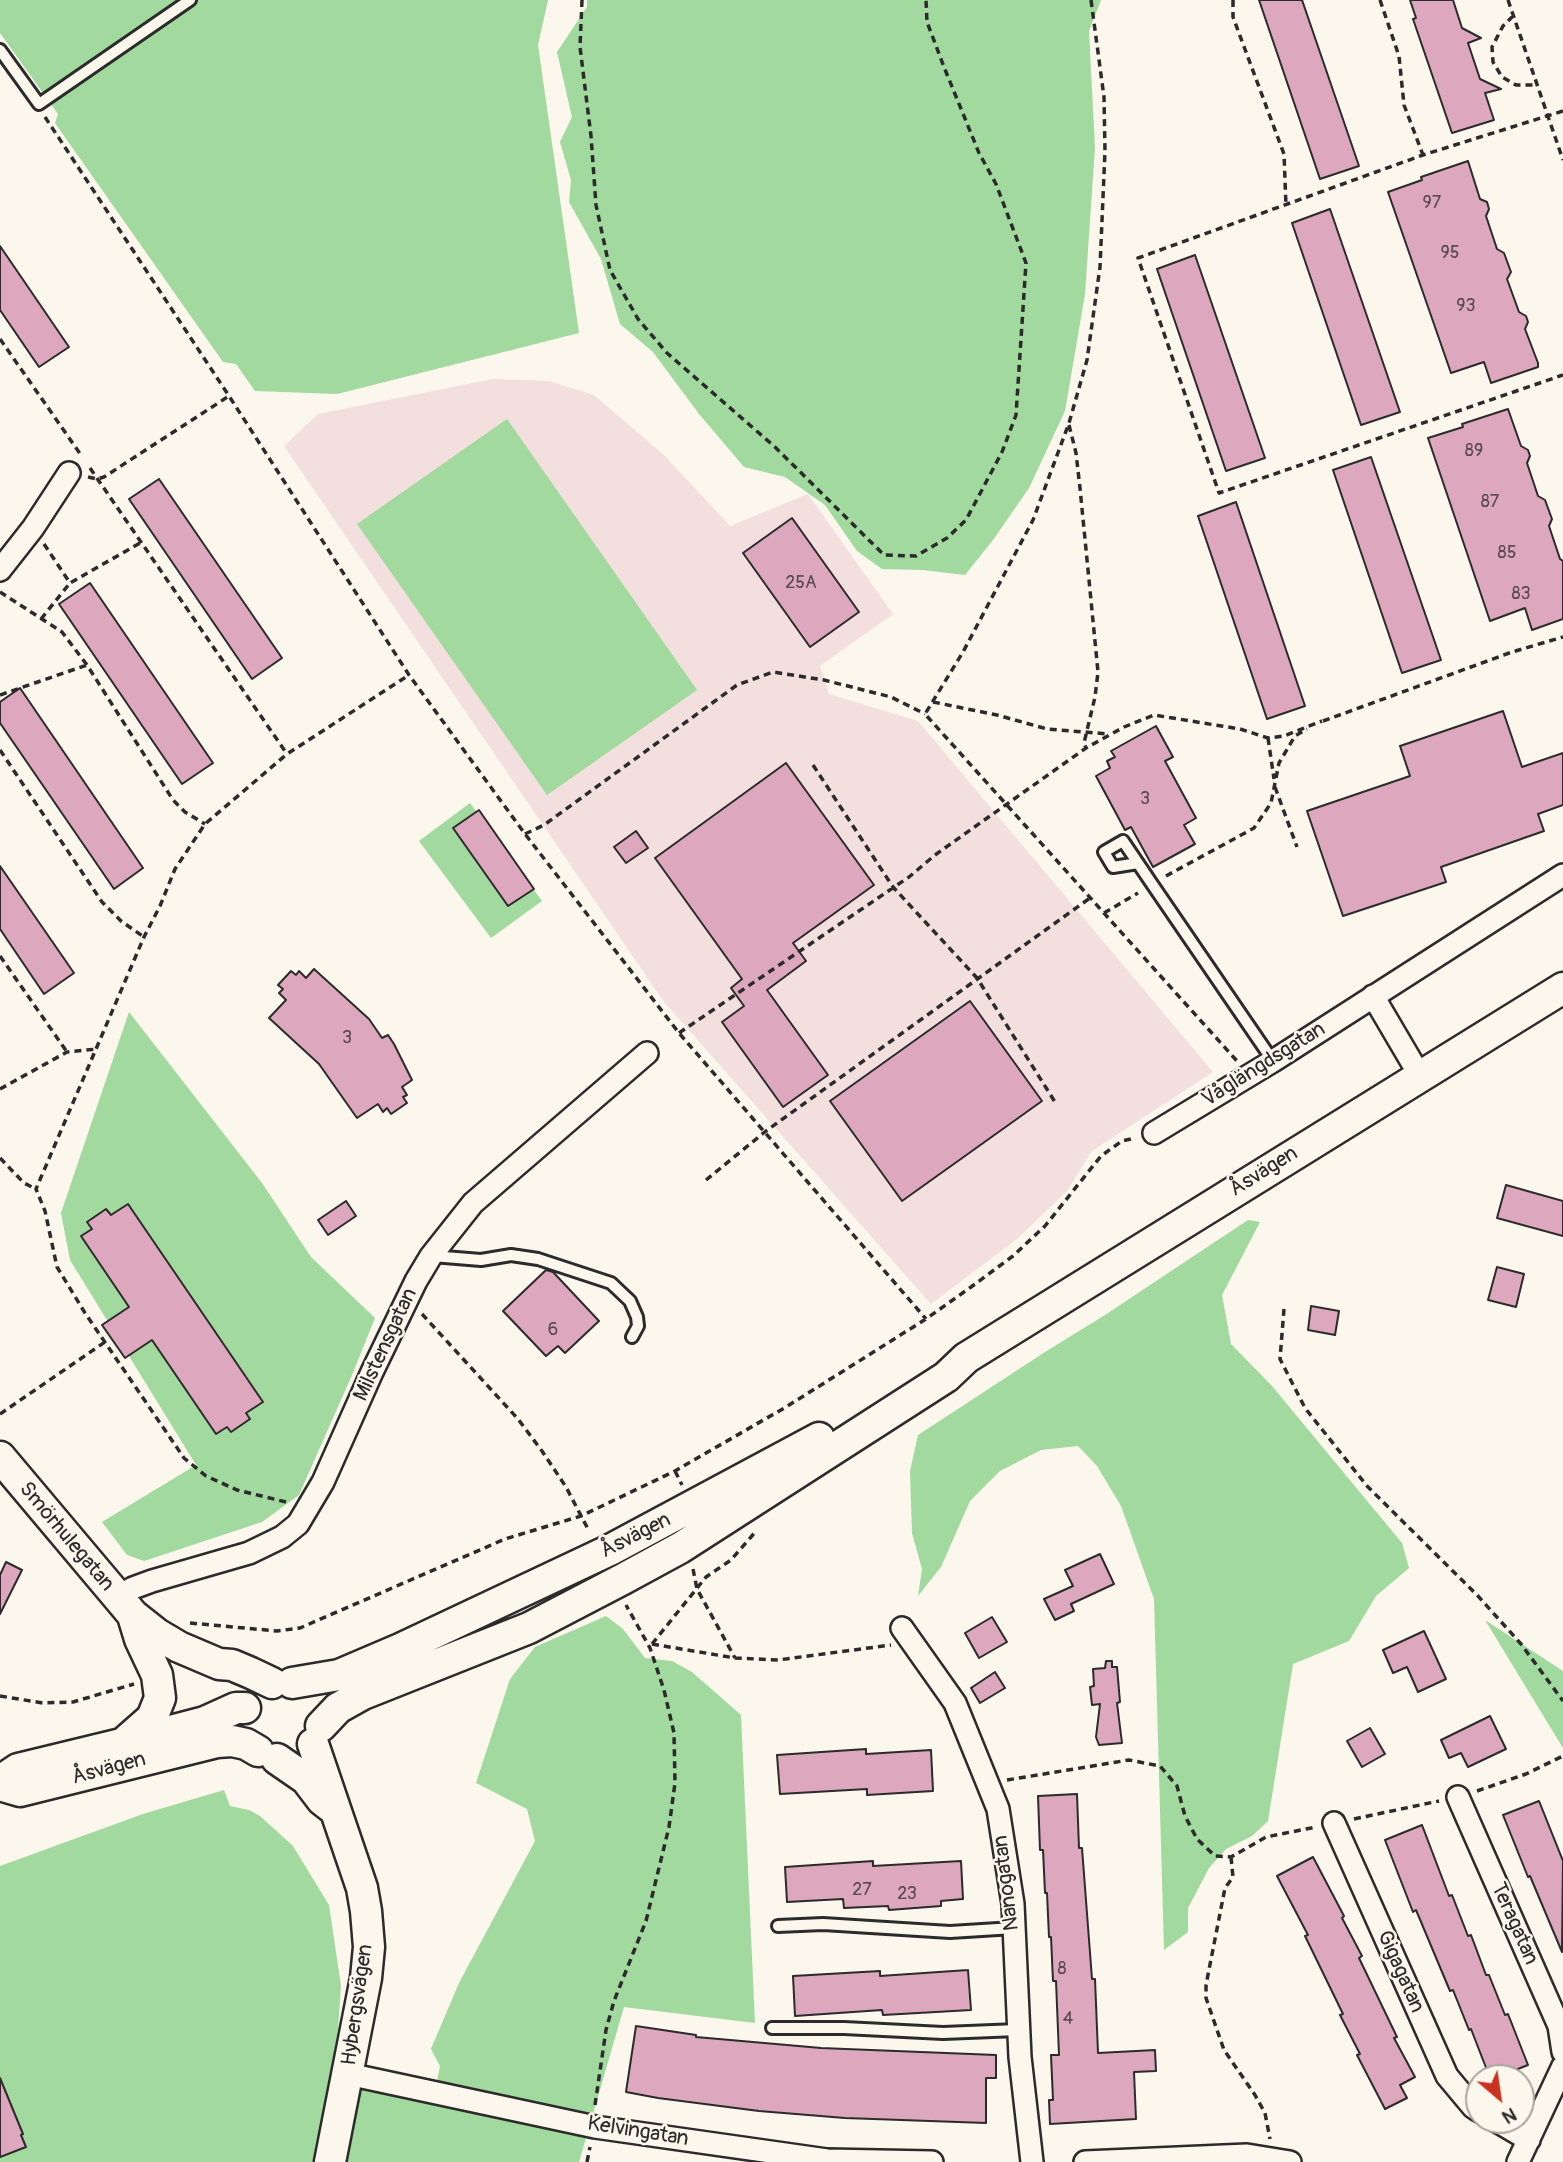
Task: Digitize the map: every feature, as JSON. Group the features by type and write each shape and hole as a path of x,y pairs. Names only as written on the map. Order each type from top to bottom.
{"street":[{"path":"0,570 33,528 76,465"},
{"name":"Våglängdsgatan","path":"1154,1133 1273,1061 1563,875"},
{"name":"Åsvägen","path":"317,1735 338,1708 363,1694 528,1628 680,1548 946,1377 966,1358 1563,988"},
{"path":"1373,996 1420,1076"},
{"name":"Milstensgatan","path":"125,1607 134,1588 248,1553 282,1537 298,1524 324,1482 372,1371 431,1256 473,1203 647,1053"},
{"name":"Åsvägen","path":"282,1683 338,1675 361,1667 598,1556 836,1429 941,1364 966,1358"},
{"name":"Smörhulegatan","path":"0,1457 125,1607 157,1634 179,1647 219,1664 232,1665 282,1683"},
{"name":"Smörhulegatan","path":"121,1744 140,1730 157,1709 160,1698 157,1675 125,1607"},
{"name":"Nanogatan","path":"908,1635 955,1703 998,1809 1013,1903 1018,2030 1032,2162"},
{"path":"219,1664 245,1707"},
{"path":"282,1683 303,1688 313,1696 319,1707 317,1735 300,1755 267,1755 249,1741 244,1728 245,1707 254,1693 282,1683"},
{"name":"Åsvägen","path":"0,1783 18,1769 205,1722 245,1707"},
{"name":"Hybergsvägen","path":"317,1735 334,1810 346,1837 362,1888 369,1947 366,1978 330,2162"},
{"name":"Åsvägen","path":"0,1783 20,1791 217,1742 246,1744 267,1755"},
{"name":"Hybergsvägen","path":"267,1755 306,1779 322,1800 334,1810"},
{"name":"Teragatan","path":"1458,1797 1559,2026 1563,2052"},
{"name":"Gigagatan","path":"1334,1823 1447,2076 1465,2097"},
{"path":"1518,2162 1563,2066"},
{"name":"Kelvingatan","path":"348,2074 595,2127 827,2161 932,2162"},
{"path":"1519,2134 1529,2140"},
{"path":"1085,2162 1247,2155 1282,2160"}],"lane":[{"path":"0,50 39,104 190,0"},
{"path":"1138,863 1273,1061"},
{"path":"431,1256 481,1259 511,1255 538,1259 611,1283 630,1301 638,1326 632,1337"},
{"path":"778,1926 823,1924 950,1932 1014,1928"},
{"path":"772,2028 943,2032 1018,2030"}],"path":[{"path":"582,0 580,47 596,205 610,270 638,319 667,354 775,447 884,555 916,556 947,538 966,520 1002,452 1016,415 1026,263 996,184 979,153 944,67 927,22 926,0"},
{"path":"925,714 963,652 1033,520 1069,423 1087,360 1100,267 1105,150 1104,110 1091,0"},
{"path":"1233,0 1233,17 1284,154 1286,206"},
{"path":"1380,0 1399,56 1404,105 1423,155"},
{"path":"1508,0 1563,160"},
{"path":"1513,16 1503,26 1492,47 1493,62 1503,77 1516,85 1537,85"},
{"path":"1563,111 1423,155 1138,258 1219,493 1563,375"},
{"path":"42,113 409,675 524,834 679,1033 926,1319"},
{"path":"0,339 76,465 97,479 229,396"},
{"path":"1069,423 1076,453 1098,672 1084,743 1086,748"},
{"path":"90,468 286,754"},
{"path":"33,528 70,583"},
{"path":"41,619 70,583 140,543"},
{"path":"0,592 62,632 87,665 173,800 185,812 205,824"},
{"path":"679,1033 893,887 1086,748 1154,715 1240,729 1268,738 1284,736 1512,652 1563,637"},
{"path":"1,692 87,665"},
{"path":"524,834 544,825 737,685 773,672 824,680 891,697 925,714 1250,1075"},
{"path":"36,1189 175,869 205,824 286,754 409,675"},
{"path":"933,702 998,715 1047,729 1111,735"},
{"path":"1104,912 1254,828 1271,803 1279,763 1295,736 1322,721"},
{"path":"1268,738 1275,785 1297,847"},
{"path":"0,750 2,757 102,902 121,921 144,937"},
{"path":"813,765 893,887 977,978 1055,1102"},
{"path":"706,1180 766,1132 1090,898"},
{"path":"0,956 67,1052"},
{"path":"0,1089 67,1052 97,1049"},
{"path":"179,1647 189,1623 277,1631 300,1628 505,1539 581,1516 713,1451 926,1319 1013,1256 1037,1234 1101,1156 1122,1141 1154,1133"},
{"path":"0,1158 24,1183 36,1189 57,1267 104,1342 184,1458 206,1476 237,1490 308,1509"},
{"path":"406,1303 417,1309 518,1419 566,1487 592,1538"},
{"path":"1284,1309 1280,1359 1306,1408 1367,1486 1478,1596 1521,1644 1563,1701"},
{"path":"0,1414 104,1342"},
{"path":"730,1541 741,1549"},
{"path":"691,1560 697,1588 735,1658"},
{"path":"587,2162 595,2127 594,2106 606,2030 614,2001 646,1921 669,1827 675,1783 674,1733 664,1690 650,1648 623,1601"},
{"path":"650,1648 652,1644 735,1658 778,1660 908,1635"},
{"path":"0,1696 43,1703 73,1702 157,1675"},
{"path":"987,1783 1129,1760 1160,1766 1177,1786 1185,1816 1197,1839 1215,1856 1231,1857 1266,1838 1334,1823"},
{"path":"1231,1857 1233,1877 1225,1888 1206,1985 1206,1998 1224,2050 1265,2113 1282,2160"}],"shaded area":[{"path":"493,379 549,381 594,395 664,455 730,526 808,494 893,614 820,666 829,694 918,721 1213,1072 1092,1151 1067,1191 1017,1239 931,1304 664,1002 284,446 318,414"}],"green space":[{"path":"0,0 548,0 538,45 579,333 337,394 255,391 236,364 223,362 55,123 58,114 0,33"},
{"path":"587,0 1101,0 1089,31 1095,147 1085,294 1065,411 1029,488 965,575 882,569 857,551 825,505 785,477 744,467 699,414 653,352 620,324 601,259 569,202 571,180 560,142 572,117 557,52 587,7"},
{"path":"507,419 697,690 547,795 357,524"},
{"path":"470,803 542,901 491,938 419,841"},
{"path":"129,1012 262,1183 311,1257 375,1318 299,1495 262,1522 144,1561 127,1555 102,1522 196,1465 70,1260 61,1213"},
{"path":"1248,1220 1260,1222 1222,1295 1231,1344 1272,1386 1402,1543 1409,1568 1376,1596 1349,1641 1293,1664 1268,1821 1252,1836 1226,1849 1209,1868 1188,1908 1188,1932 1164,1950 1154,1599 1121,1506 1097,1466 1078,1446 1041,1450 1000,1471 970,1501 941,1567 918,1596 922,1569 912,1533 910,1471 918,1435"},
{"path":"606,1616 623,1629 645,1658 672,1661 692,1672 741,1715 755,2023 624,2007 579,2162 0,2162 0,1866 143,1814 224,1790 230,1806 249,1810 260,1816 293,1846 329,1905 341,1986 338,2029 330,2075 433,2101 440,2066 431,2049 459,1983 535,1841 527,1809 476,1783 510,1679 535,1647"},
{"path":"1485,1620 1563,1671 1563,1748"}],"building":[{"path":"1259,0 1302,0 1359,166 1320,179"},
{"path":"1410,0 1453,0 1462,28 1481,38 1468,43 1480,79 1501,89 1485,93 1494,120 1452,133 1413,19 1416,18"},
{"path":"1468,161 1480,199 1487,202 1489,209 1486,216 1497,249 1504,253 1511,272 1507,279 1519,312 1526,316 1528,322 1525,329 1538,363 1538,367 1491,383 1484,362 1451,373 1388,192"},
{"path":"1330,209 1400,412 1361,425 1292,223"},
{"path":"0,246 69,347 39,367 0,310"},
{"path":"1195,255 1265,458 1226,471 1157,269"},
{"path":"1508,409 1521,446 1528,450 1530,456 1527,463 1538,496 1545,500 1552,519 1549,526 1563,561 1563,619 1532,630 1525,608 1490,621 1428,438"},
{"path":"1371,457 1441,660 1402,673 1333,470"},
{"path":"159,479 282,658 252,679 129,499"},
{"path":"1236,502 1305,706 1267,719 1198,516"},
{"path":"792,518 859,612 810,647 743,553"},
{"path":"90,583 213,763 182,784 59,604"},
{"path":"20,688 143,868 114,889 0,723 0,702"},
{"path":"1503,711 1522,767 1563,753 1563,805 1538,814 1544,831 1441,867 1446,882 1343,916 1307,811 1410,776 1400,746"},
{"path":"1156,726 1173,757 1165,761 1196,818 1184,825 1195,844 1153,867 1131,827 1125,830 1096,776 1110,768 1107,761 1115,757 1111,751"},
{"path":"786,763 874,885 793,943 806,961 767,990 828,1075 783,1107 722,1022 744,1006 731,988 742,979 655,858"},
{"path":"479,810 534,889 508,906 453,828"},
{"path":"636,831 648,848 626,863 614,847"},
{"path":"0,866 74,973 44,994 0,929"},
{"path":"314,969 369,1019 382,1038 388,1035 394,1044 412,1080 402,1087 407,1095 403,1097 407,1103 391,1114 387,1108 383,1112 378,1104 357,1118 319,1064 269,1018 286,1000 279,993 283,989 278,985 291,971 296,975 299,971 306,978"},
{"path":"970,1001 1042,1101 902,1201 830,1101"},
{"path":"1506,1185 1563,1201 1563,1236 1497,1218"},
{"path":"346,1201 356,1216 328,1235 318,1220"},
{"path":"128,1204 263,1402 246,1413 250,1419 231,1432 227,1427 216,1434 152,1340 125,1358 102,1325 129,1307 81,1236 92,1229 87,1222 106,1209 111,1215"},
{"path":"1497,1267 1524,1274 1516,1307 1488,1300"},
{"path":"546,1270 553,1272 599,1321 565,1353 558,1346 546,1356 503,1311"},
{"path":"1311,1306 1339,1311 1335,1335 1308,1330"},
{"path":"1100,1554 1114,1584 1071,1604 1074,1611 1055,1620 1044,1599 1073,1586 1065,1570"},
{"path":"6,1562 22,1570 0,1614 0,1575"},
{"path":"992,1617 1007,1642 979,1658 965,1633"},
{"path":"1424,1631 1446,1679 1418,1692 1407,1667 1393,1673 1383,1650"},
{"path":"1106,1661 1112,1661 1112,1667 1117,1667 1120,1702 1117,1703 1122,1743 1099,1745 1096,1737 1100,1704 1092,1705 1090,1687 1094,1686 1093,1669 1105,1668"},
{"path":"995,1672 1005,1688 980,1703 971,1688"},
{"path":"1490,1716 1506,1749 1468,1767 1461,1753 1449,1758 1441,1740"},
{"path":"1370,1728 1385,1754 1362,1767 1347,1741"},
{"path":"866,1749 866,1754 931,1750 933,1791 867,1795 867,1789 780,1794 777,1755"},
{"path":"1077,1794 1079,1848 1082,1848 1092,1979 1095,1979 1098,2053 1155,2050 1156,2071 1134,2072 1136,2119 1050,2124 1049,2100 1053,2100 1051,2055 1059,2055 1056,1981 1053,1981 1043,1850 1040,1850 1038,1796"},
{"path":"1539,1801 1563,1861 1562,1952 1503,1815"},
{"path":"1422,1825 1449,1896 1452,1895 1468,1936 1471,1935 1505,2015 1508,2014 1528,2064 1485,2064 1416,1910 1413,1912 1385,1840"},
{"path":"1313,1857 1344,1916 1342,1918 1362,1956 1359,1958 1397,2037 1394,2038 1415,2077 1400,2085 1407,2098 1385,2109 1357,2055 1360,2054 1340,2015 1343,2014 1305,1936 1308,1935 1277,1876"},
{"path":"873,1861 873,1866 961,1861 963,1899 941,1901 941,1906 889,1910 888,1906 844,1908 843,1899 787,1902 785,1867"},
{"path":"968,1970 971,2010 883,2015 882,2010 795,2016 793,1976 880,1971 880,1976"},
{"path":"636,2026 696,2037 821,2048 996,2055 996,2078 986,2078 986,2123 845,2118 759,2111 658,2098 626,2092"},
{"path":"0,2078 26,2147 0,2157"}]}
